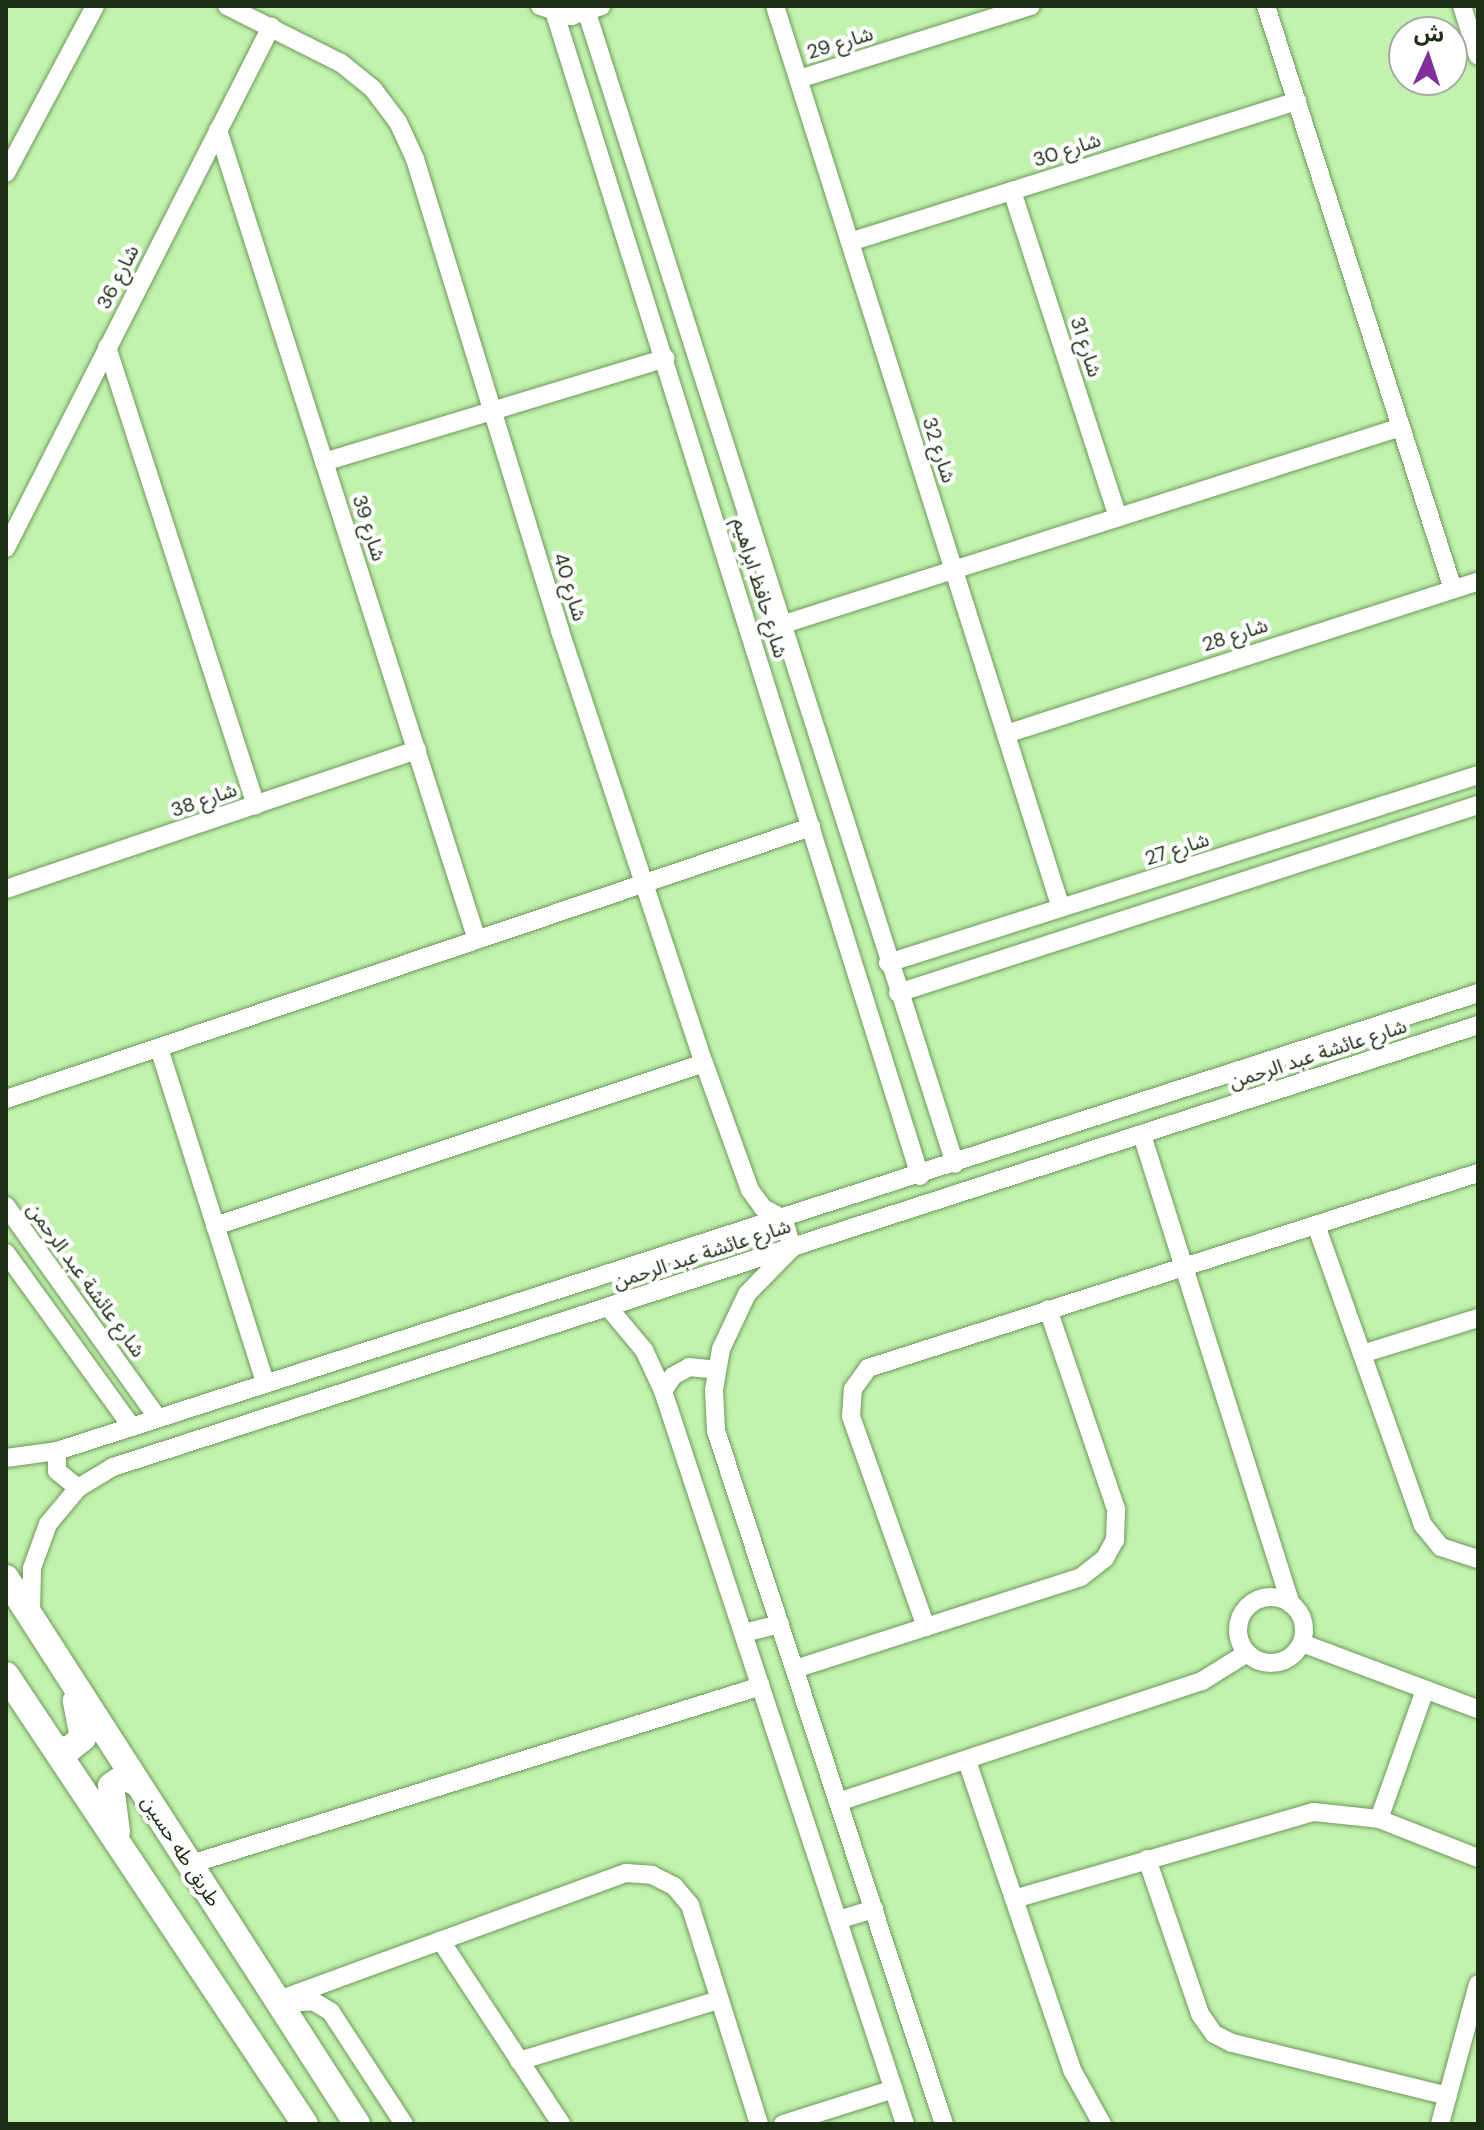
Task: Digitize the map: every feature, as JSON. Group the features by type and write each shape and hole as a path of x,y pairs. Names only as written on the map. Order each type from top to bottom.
{"main road":[{"name":"طريق طه حسين","path":"6,1578 357,2124"},
{"path":"6,1675 305,2124"},
{"path":"55,1748 68,1750 83,1738 74,1688"},
{"path":"116,1836 119,1816 111,1786 124,1777 137,1783"},
{"path":"275,2079 290,2082 304,2076 310,2062 307,2048"}],"street":[{"path":"6,173 95,6"},
{"name":"شارع 40","path":"227,6 341,63 373,89 398,122 415,159 643,882 704,1063 750,1190 763,1208 784,1219"},
{"name":"شارع 32","path":"775,6 1061,908"},
{"name":"شارع 29","path":"799,79 1031,6"},
{"path":"1266,6 1453,589"},
{"path":"1462,6 1478,56"},
{"path":"547,10 594,10"},
{"name":"شارع حافظ ابراهيم","path":"547,10 666,358 920,1176"},
{"name":"شارع حافظ ابراهيم","path":"594,10 781,625 955,1164"},
{"name":"شارع 36","path":"6,548 271,27"},
{"name":"شارع 30","path":"850,242 1297,101"},
{"name":"شارع 39","path":"218,130 477,940"},
{"name":"شارع 31","path":"1012,191 1118,517"},
{"path":"107,347 256,805"},
{"path":"324,462 666,358"},
{"path":"781,625 1401,427"},
{"name":"شارع 28","path":"1006,734 1478,582"},
{"name":"شارع 38","path":"6,889 417,750"},
{"name":"شارع 27","path":"888,963 1478,775"},
{"path":"898,993 1478,805"},
{"path":"6,1099 811,827"},
{"name":"شارع عائشة عبد الرحمن","path":"6,1458 57,1451 920,1176 1478,993"},
{"name":"شارع عائشة عبد الرحمن","path":"31,1615 32,1568 38,1546 78,1488 113,1467 1478,1025"},
{"path":"159,1048 265,1383"},
{"path":"215,1226 704,1063"},
{"path":"1252,1067 1262,1096"},
{"path":"1142,1135 1291,1604 1304,1628 1302,1643 1295,1654 1270,1664 1247,1653 1239,1641 1242,1614 1264,1598 1291,1604"},
{"path":"926,1627 851,1416 853,1389 876,1363 1478,1173"},
{"name":"شارع عائشة عبد الرحمن","path":"6,1206 158,1418"},
{"path":"784,1219 792,1248 741,1303 716,1370 716,1431 944,2124"},
{"path":"1316,1225 1428,1534 1447,1550 1478,1559"},
{"path":"6,1253 132,1427"},
{"path":"524,1301 536,1330"},
{"path":"608,1307 639,1342 663,1391 905,2124"},
{"path":"795,1669 1081,1577 1098,1566 1115,1540 1116,1509 1048,1309"},
{"path":"1362,1354 1478,1318"},
{"path":"663,1391 673,1376 689,1367 716,1370"},
{"path":"57,1451 57,1471 78,1488"},
{"path":"744,1633 780,1624"},
{"path":"1302,1643 1478,1709"},
{"path":"838,1802 1215,1676 1247,1653"},
{"path":"191,1864 761,1686"},
{"path":"1379,1819 1425,1690"},
{"path":"967,1761 1079,2088 1102,2124"},
{"path":"1014,1899 1314,1812 1379,1819 1478,1858"},
{"path":"1147,1859 1200,2014 1214,2034 1232,2043 1448,2096"},
{"path":"278,2004 626,1873 652,1875 674,1886 690,1905 759,2124"},
{"path":"838,1920 874,1909"},
{"path":"441,1941 561,2124"},
{"path":"1440,2124 1478,1984"},
{"path":"278,2004 304,2000 331,2012 404,2124"},
{"path":"519,2061 719,2000"},
{"path":"783,2124 894,2089"}]}
